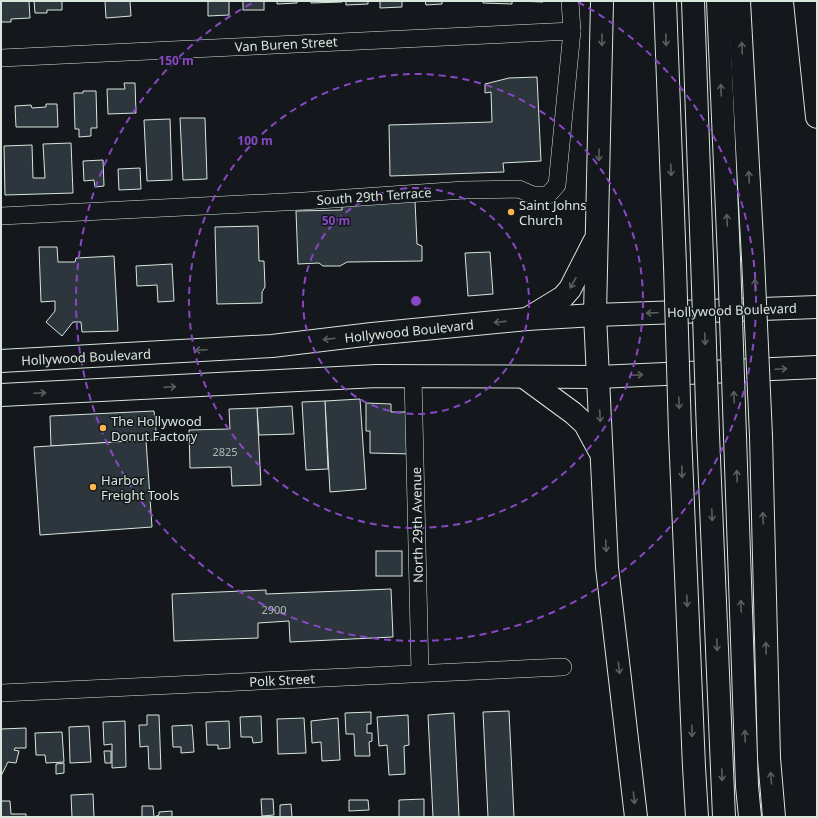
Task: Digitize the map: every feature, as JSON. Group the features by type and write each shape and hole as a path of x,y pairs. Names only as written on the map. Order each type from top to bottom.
{"main road":[{"path":"602,1 595,315 607,567 636,817"},
{"path":"665,1 680,433 697,817"},
{"path":"693,1 708,434 724,817"},
{"path":"718,1 729,258 747,786 750,817"},
{"path":"739,1 761,436 769,758 774,817"},
{"path":"806,1 817,117"},
{"path":"527,319 563,297 570,289 597,236"},
{"name":"Hollywood Boulevard","path":"1,361 272,346 372,334 527,319 817,307"},
{"path":"1,395 377,376 598,377 817,367"},
{"path":"524,377 573,413 585,424 602,455"}],"street":[{"name":"South 29th Terrace","path":"1,216 304,201 464,190 520,189 533,195 548,195 557,185 572,31 570,1"},
{"name":"Van Buren Street","path":"1,58 572,31"},
{"name":"North 29th Avenue","path":"412,377 420,673"},
{"name":"Polk Street","path":"1,693 562,667"}],"building":[{"path":"1,1 29,1 30,18 11,19 11,22 1,22"},
{"path":"34,1 62,1 62,10 47,10 47,13 35,13"},
{"path":"105,1 130,1 131,16 106,18"},
{"path":"208,1 229,1 229,15 208,16"},
{"path":"243,1 264,1 264,10 243,10"},
{"path":"277,1 297,1 297,3 277,4"},
{"path":"311,1 342,1 342,2 311,3"},
{"path":"346,1 368,1 368,4 346,5"},
{"path":"380,1 402,1 402,7 380,8"},
{"path":"425,1 442,1 442,4 426,5"},
{"path":"483,1 512,1 512,4 483,3"},
{"path":"517,1 543,1 543,2"},
{"path":"537,77 541,161 503,163 504,172 390,176 389,125 492,122 491,92 485,93 485,84 509,78"},
{"path":"124,83 135,83 136,113 108,114 107,89 125,89"},
{"path":"83,91 96,91 97,128 91,128 91,136 79,137 79,129 75,129 74,93 83,93"},
{"path":"46,104 57,104 58,127 16,127 15,106 31,105 32,108 46,107"},
{"path":"180,118 205,118 207,179 183,180"},
{"path":"170,119 172,180 147,181 144,120"},
{"path":"71,143 73,193 5,195 4,146 32,145 33,178 45,178 43,144"},
{"path":"103,160 104,186 95,187 94,180 84,181 83,161"},
{"path":"140,168 141,189 119,190 118,169"},
{"path":"415,201 417,244 422,246 422,261 347,262 340,266 323,266 319,263 298,264 296,211 342,210 342,204"},
{"path":"258,226 259,261 264,261 265,287 262,292 262,303 217,304 215,227"},
{"path":"39,247 57,247 58,262 75,262 76,258 114,256 118,331 82,332 81,322 73,322 62,336 46,322 55,311 55,301 41,302"},
{"path":"490,252 493,294 468,296 465,253"},
{"path":"172,264 174,301 158,302 157,285 137,286 136,266"},
{"path":"360,399 366,489 330,492 325,401"},
{"path":"325,401 328,469 306,470 302,402"},
{"path":"366,403 391,404 391,412 407,412 412,454 370,453 370,431 366,431"},
{"path":"292,406 294,434 259,435 257,408"},
{"path":"257,408 261,485 232,486 231,467 190,468 189,430 230,429 229,409"},
{"name":"The Hollywood Donut Factory","path":"154,411 157,440 51,446 50,416"},
{"name":"Harbor Freight Tools","path":"146,440 152,527 40,535 34,447"},
{"path":"376,551 402,551 402,576 376,576"},
{"path":"391,589 393,637 290,642 289,621 258,623 258,638 174,641 172,594 266,590 266,594"},
{"path":"509,711 514,817 488,817 483,712"},
{"path":"371,712 371,724 367,724 367,733 372,733 372,741 369,742 370,756 355,756 354,734 346,734 345,713"},
{"path":"454,713 459,817 433,817 428,715"},
{"path":"147,715 159,715 161,769 149,769 148,746 140,747 139,725 147,725"},
{"path":"408,715 409,745 404,746 405,774 389,775 387,745 379,746 377,717"},
{"path":"261,716 262,742 253,743 252,737 241,737 240,717"},
{"path":"304,718 306,753 278,754 277,719"},
{"path":"338,718 340,760 322,761 321,742 312,743 311,721"},
{"path":"125,721 126,767 112,768 112,744 104,745 103,722"},
{"path":"229,721 230,748 218,749 218,745 207,745 206,722"},
{"path":"192,725 194,752 181,753 181,747 173,747 172,726"},
{"path":"89,726 91,762 70,763 69,727"},
{"path":"26,728 26,748 15,748 14,750 19,751 16,763 8,762 1,776 1,729"},
{"path":"62,732 64,762 46,763 45,755 36,755 35,733"},
{"path":"104,751 111,751 111,763 105,763"},
{"path":"64,763 64,773 56,774 56,764"},
{"path":"93,794 94,817 72,817 71,795"},
{"path":"261,799 273,799 274,815 262,816"},
{"path":"424,799 424,817 399,817 399,800"},
{"path":"349,800 368,800 369,810 349,811"},
{"path":"1,801 10,801 11,814 26,814 26,817 1,817"},
{"path":"291,804 292,817 280,817 280,805"},
{"path":"142,806 153,806 154,817 142,817"},
{"path":"172,811 172,817 154,817 159,815 159,812"}],"place":[{"name":"Saint Johns Church","path":"511,212"},
{"name":"The Hollywood Donut Factory","path":"103,428"},
{"name":"Harbor Freight Tools","path":"93,487"}]}
